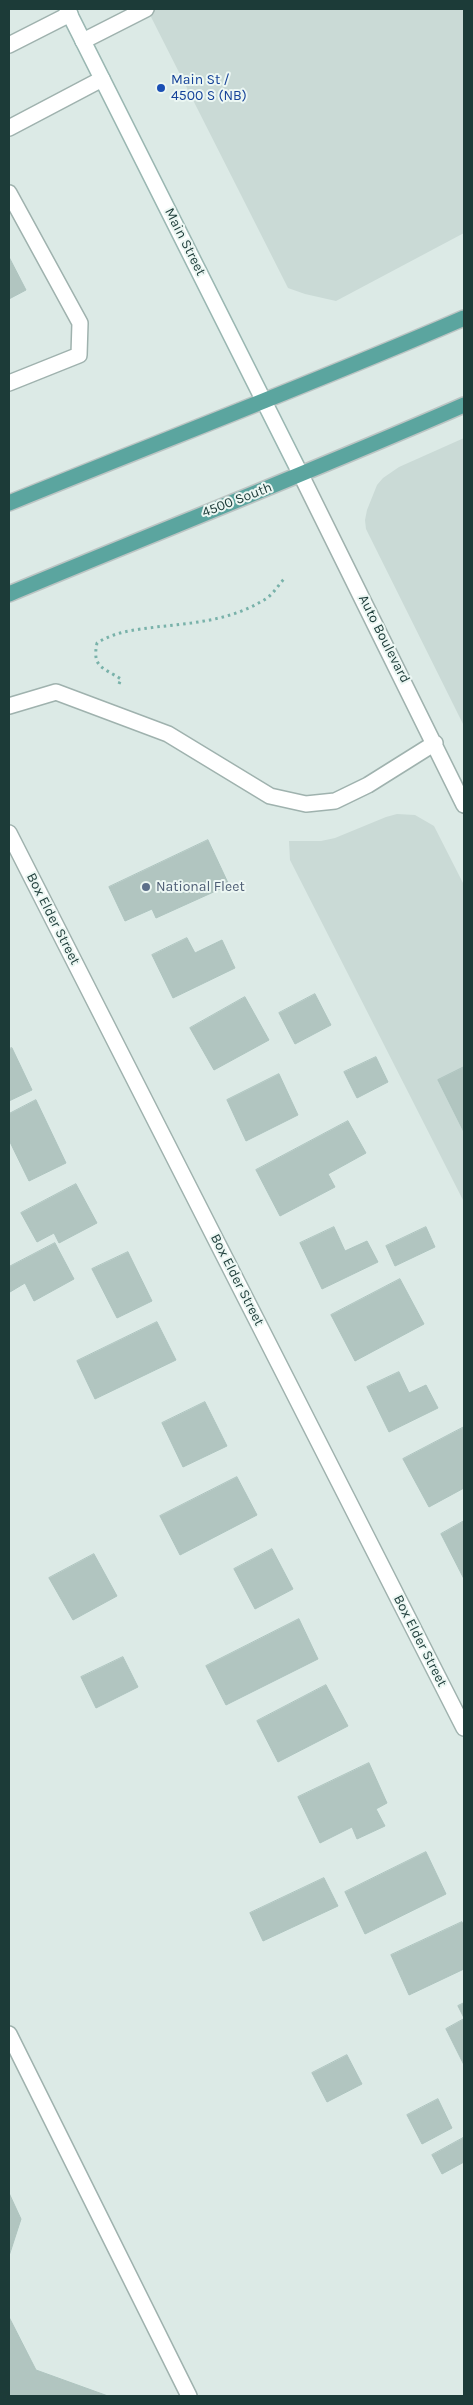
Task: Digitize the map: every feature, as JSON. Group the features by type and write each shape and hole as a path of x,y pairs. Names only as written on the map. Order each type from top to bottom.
{"main road":[{"path":"9,503 264,400 345,370 464,318"},
{"name":"4500 South","path":"9,594 229,502 302,474 464,405"}],"street":[{"path":"83,41 146,9"},
{"path":"9,45 68,12"},
{"name":"Main Street","path":"68,12 302,474"},
{"path":"9,128 102,79"},
{"path":"9,193 80,323 79,355 9,383"},
{"name":"Auto Boulevard","path":"302,474 464,805"},
{"path":"9,706 56,692 168,734 270,796 306,804 335,801 368,785 435,743"},
{"name":"Box Elder Street","path":"9,833 464,1728"},
{"path":"9,2034 189,2396"}],"path":[{"path":"119,684 122,679 98,665 94,657 97,642 122,631 224,618 249,608 268,597 285,578"}],"shaded area":[{"path":"147,9 464,9 464,233 336,301 288,288"},
{"path":"464,438 464,726 366,529 365,520 377,485 383,478 399,467"},
{"path":"397,814 415,815 434,826 464,885 464,1202 290,860 289,841 321,841 335,838"}],"building":[{"path":"9,257 26,290 9,299"},
{"path":"208,840 229,885 156,918 152,909 125,921 109,887"},
{"path":"187,938 195,953 222,940 235,968 173,998 152,955"},
{"path":"315,994 331,1025 295,1044 279,1013"},
{"path":"245,997 269,1040 214,1070 190,1028"},
{"path":"12,1048 32,1090 9,1101 9,1049"},
{"path":"376,1057 388,1082 357,1098 344,1072"},
{"path":"464,1067 464,1132 438,1080"},
{"path":"279,1074 298,1115 246,1141 227,1100"},
{"path":"36,1100 66,1163 29,1181 9,1140 9,1114"},
{"path":"348,1121 366,1153 328,1174 335,1187 280,1216 256,1170"},
{"path":"76,1184 97,1223 59,1243 54,1233 37,1242 21,1213"},
{"path":"334,1227 345,1251 367,1241 378,1262 322,1289 300,1243"},
{"path":"426,1227 435,1247 395,1266 386,1246"},
{"path":"55,1243 74,1279 34,1301 25,1283 10,1292 9,1267"},
{"path":"128,1252 152,1301 117,1318 92,1269"},
{"path":"400,1279 424,1324 355,1361 331,1315"},
{"path":"157,1322 176,1360 95,1399 77,1361"},
{"path":"399,1372 409,1393 426,1385 438,1408 389,1432 367,1387"},
{"path":"205,1402 227,1446 183,1467 162,1423"},
{"path":"464,1427 464,1488 429,1507 403,1459"},
{"path":"237,1477 257,1515 180,1555 160,1516"},
{"path":"464,1521 464,1579 441,1534"},
{"path":"272,1549 293,1589 255,1609 234,1569"},
{"path":"94,1554 117,1596 73,1620 49,1578"},
{"path":"299,1619 318,1659 226,1705 206,1666"},
{"path":"123,1657 138,1687 96,1708 81,1677"},
{"path":"326,1685 348,1726 278,1762 257,1721"},
{"path":"369,1763 387,1803 376,1809 385,1826 357,1839 352,1827 320,1843 298,1797"},
{"path":"426,1852 446,1894 365,1934 345,1892"},
{"path":"324,1878 338,1906 263,1941 250,1913"},
{"path":"462,1922 464,1928 464,1969 409,1995 391,1955"},
{"path":"464,2003 464,2018 458,2006"},
{"path":"464,2019 464,2065 446,2029"},
{"path":"347,2055 362,2084 327,2102 312,2073"},
{"path":"438,2099 452,2128 422,2144 407,2115"},
{"path":"463,2138 464,2162 442,2174 432,2155"},
{"path":"9,2193 21,2219 9,2256"},
{"path":"9,2317 36,2370 108,2396 9,2396"}],"place":[{"name":"Main St / 4500 S (NB)","path":"161,88"},
{"name":"National Fleet","path":"146,887"}]}
